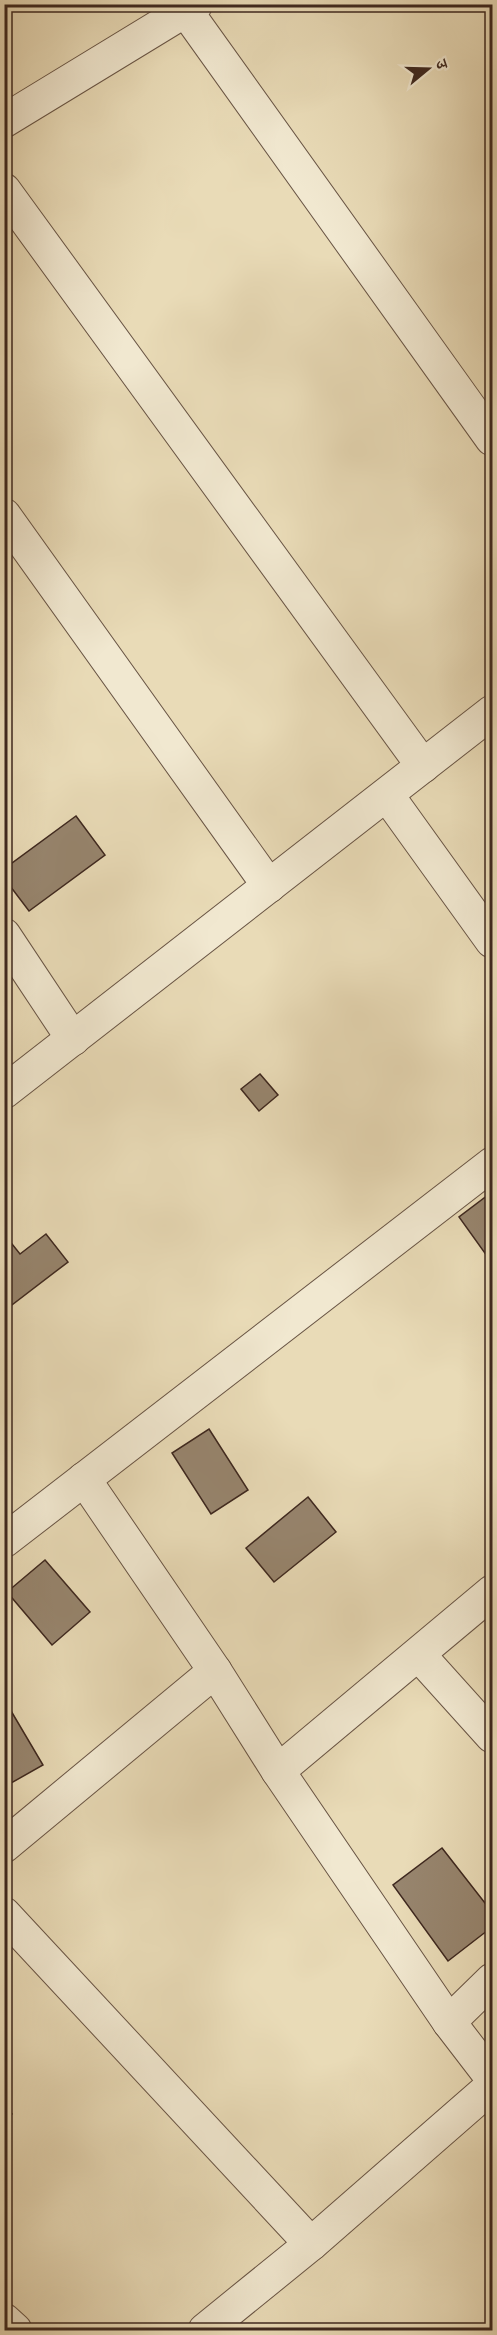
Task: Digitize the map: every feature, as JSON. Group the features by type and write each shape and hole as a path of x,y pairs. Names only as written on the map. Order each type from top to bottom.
{"street":[{"path":"4,121 191,8 492,439"},
{"path":"4,190 423,766"},
{"path":"4,515 269,886"},
{"path":"4,1092 492,712"},
{"path":"387,795 492,941"},
{"path":"4,935 73,1039"},
{"path":"4,1541 492,1164"},
{"path":"84,1479 215,1671 278,1771 449,2022 492,2078"},
{"path":"278,1771 492,1592"},
{"path":"419,1655 492,1736"},
{"path":"4,1846 215,1671"},
{"path":"4,1914 311,2244"},
{"path":"449,2022 492,1980"},
{"path":"205,2331 311,2244 492,2086"},
{"path":"4,2320 15,2331"}],"building":[{"path":"76,816 105,855 29,911 4,878 4,869"},
{"path":"260,1074 278,1095 259,1111 241,1089"},
{"path":"492,1192 492,1263 459,1217"},
{"path":"4,1234 20,1254 46,1234 68,1262 4,1311"},
{"path":"209,1429 248,1490 211,1514 172,1453"},
{"path":"308,1497 336,1532 274,1582 246,1548"},
{"path":"45,1560 90,1612 52,1645 7,1592"},
{"path":"4,1699 43,1765 4,1787"},
{"path":"442,1848 492,1912 492,1927 448,1961 393,1885"},
{"path":"4,2104 12,2114 4,2121"}]}
